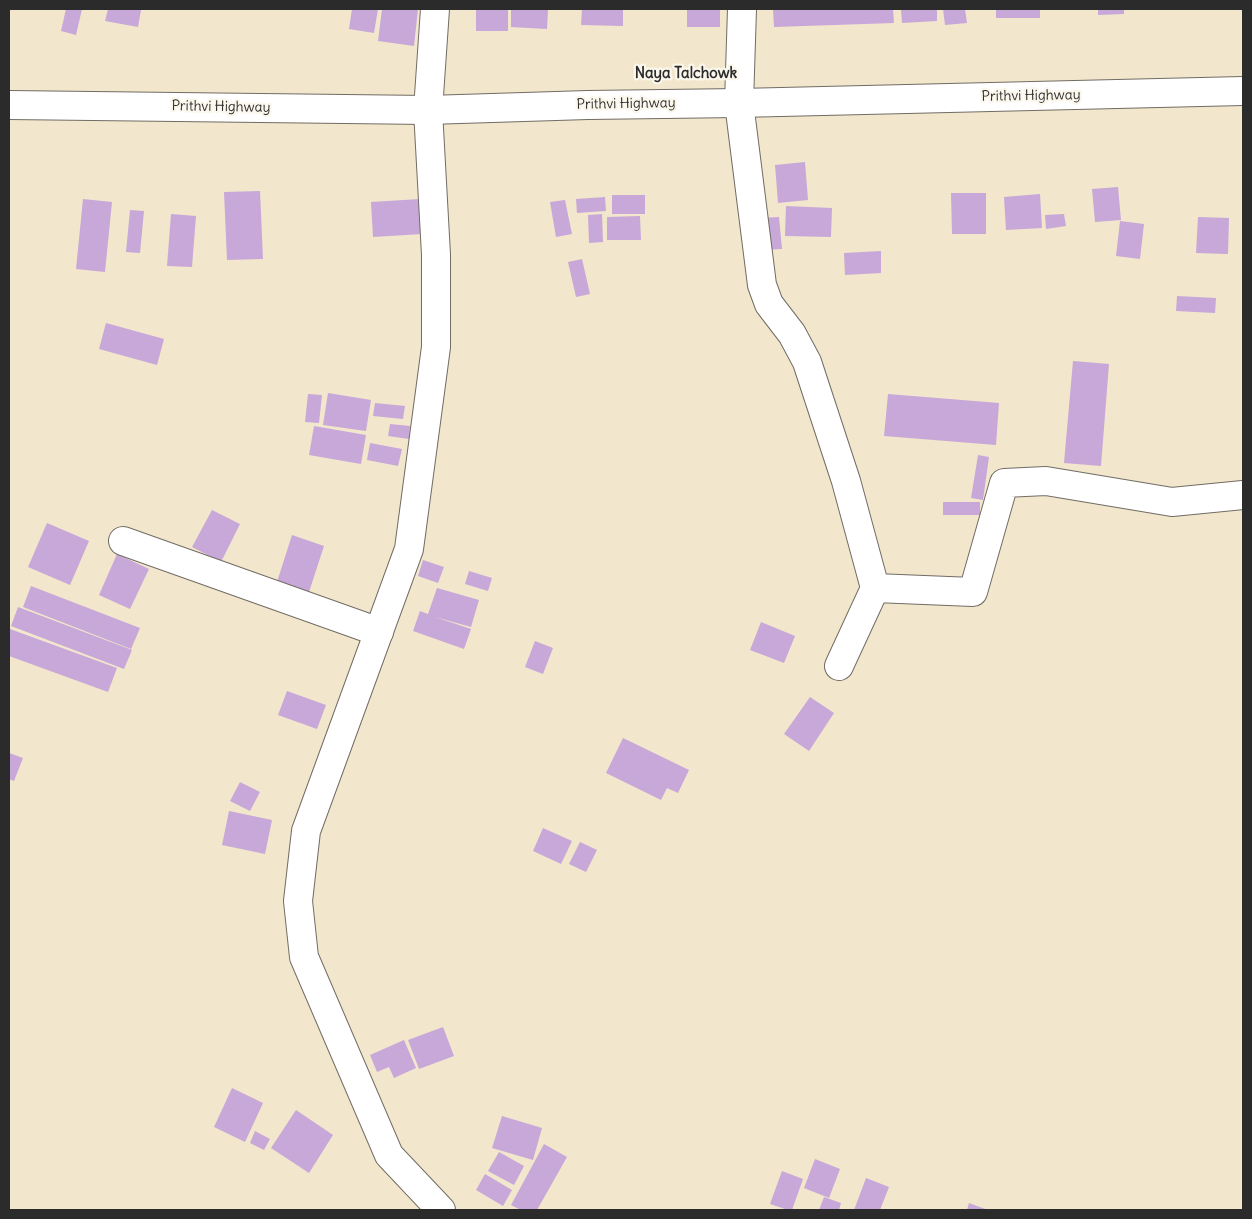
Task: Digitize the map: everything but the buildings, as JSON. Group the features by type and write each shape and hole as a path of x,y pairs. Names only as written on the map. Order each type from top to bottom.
{"main road":[{"path":"435,9 428,110 436,255 436,347 409,548 306,832 298,901 304,957 388,1155 441,1210"},
{"path":"742,9 739,103 762,285 769,304 792,334 806,362 846,481 875,588 839,666"},
{"name":"Prithvi Highway","path":"9,104 428,110 1243,91"},
{"path":"875,588 973,592 1004,483 1046,481 1172,502 1243,495"},
{"path":"123,540 379,632"}],"district":[{"name":"Naya Talchowk","path":"686,74"}]}
